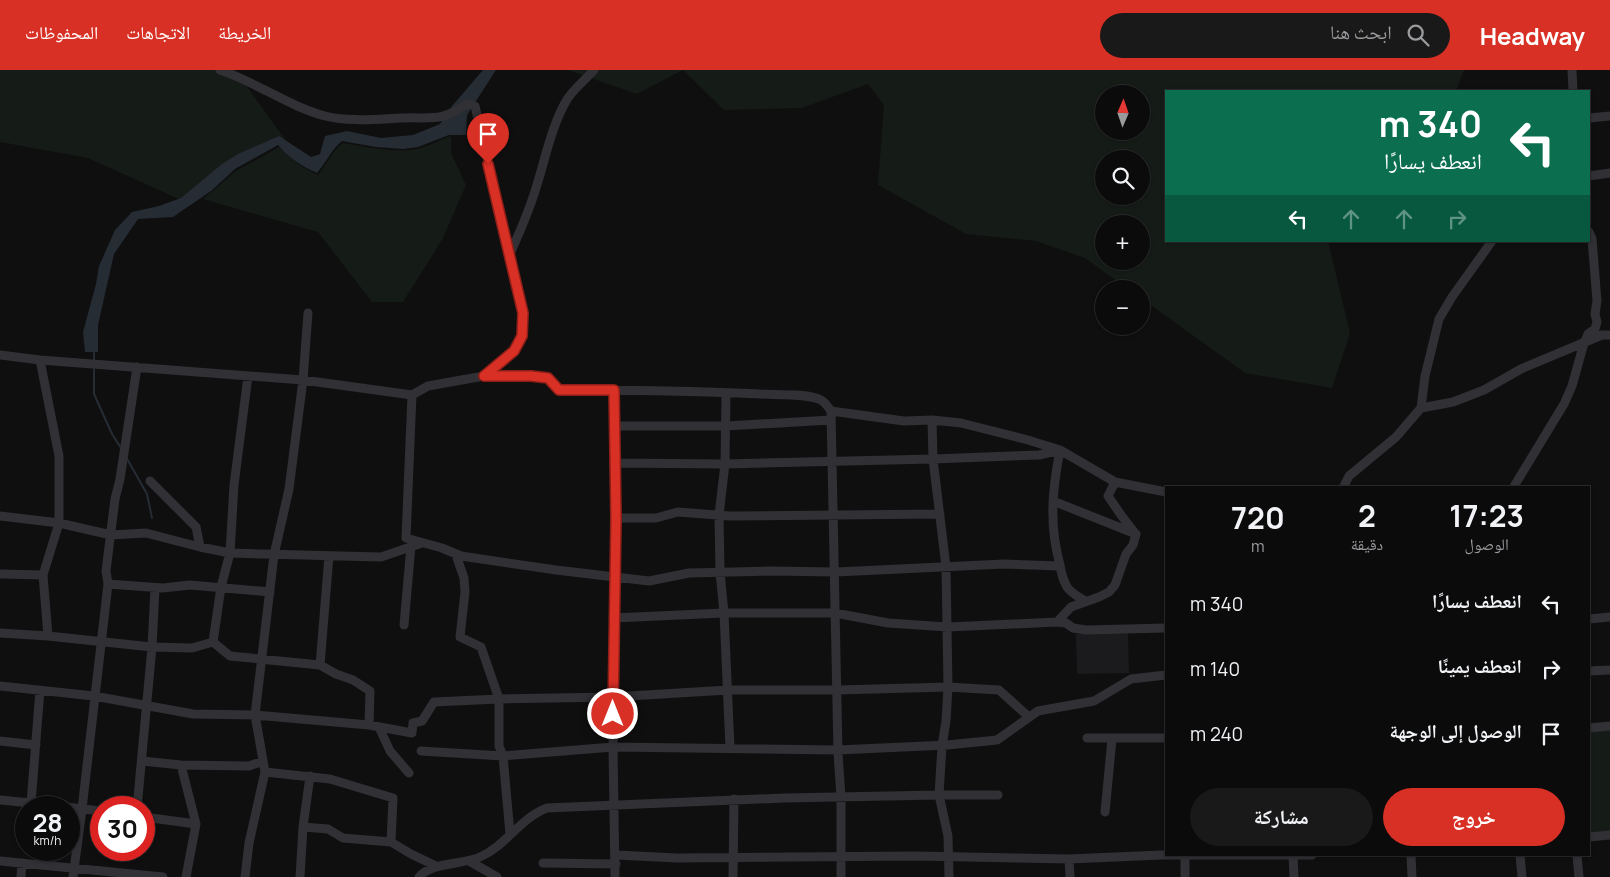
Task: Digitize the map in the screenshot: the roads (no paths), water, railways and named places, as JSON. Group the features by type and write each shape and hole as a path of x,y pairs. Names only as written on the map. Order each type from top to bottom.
{"street":[{"path":"220,70 302,108 326,116 372,120 436,118 454,113 467,104 474,106 523,313 522,336 514,351 484,376"},
{"path":"510,256 529,208 564,106 572,93 594,70"},
{"path":"1572,70 1573,90"},
{"path":"1590,118 1610,116"},
{"path":"1590,176 1610,173"},
{"path":"1514,486 1564,404 1572,386 1584,343 1588,334 1595,329 1597,301 1592,239 1590,234"},
{"path":"1344,486 1349,476 1396,438 1421,408 1425,376 1439,319 1452,297 1491,242"},
{"path":"245,877 249,843 265,772 254,715 274,555 289,489 303,380 308,313"},
{"path":"1421,408 1453,402 1484,390 1520,368 1610,334"},
{"path":"0,355 40,360 303,380 412,395 428,386 484,376 531,376 548,378 559,390 726,393 811,397 821,400 831,415 836,572 838,750 841,797 841,877"},
{"path":"40,360 59,456 58,524 43,575 48,636"},
{"path":"74,873 108,584 106,571 115,499 120,479 136,366"},
{"path":"213,642 221,587 230,553 234,485 248,376"},
{"path":"614,390 616,518 613,747 616,877"},
{"path":"726,393 725,464 719,516 720,572 724,613 730,748"},
{"path":"412,395 406,538 442,548 456,555 507,564 649,581 689,574 720,572 836,572 1004,564 1060,566"},
{"path":"614,426 726,426 797,421 831,415 904,421 932,420 961,423 1060,450 1115,482 1165,492"},
{"path":"932,420 933,459 946,567 948,687 939,795 948,836 949,877"},
{"path":"614,463 725,464 933,459 1039,455 1060,450"},
{"path":"1060,450 1053,486 1052,521 1056,555 1068,587 1074,594 1085,601"},
{"path":"150,481 196,527 200,547"},
{"path":"1115,482 1108,496 1136,534"},
{"path":"1053,501 1136,534"},
{"path":"616,518 656,518 678,512 719,516 940,514"},
{"path":"0,516 58,524 111,535 146,533 230,553 381,558 422,543"},
{"path":"1057,622 1071,607 1109,592 1115,585 1126,554 1133,545 1136,534"},
{"path":"404,625 412,546"},
{"path":"456,555 464,578 466,592 460,637 481,647 499,699 499,746 503,756 510,834"},
{"path":"320,665 329,556"},
{"path":"0,574 43,575"},
{"path":"108,584 156,588 190,584 270,592"},
{"path":"138,796 148,706 156,588"},
{"path":"614,618 724,613 835,613 888,623 948,627 1057,622 1066,623 1073,628 1086,630 1165,628"},
{"path":"1590,620 1610,617"},
{"path":"0,633 152,647 192,648 213,642"},
{"path":"213,642 230,656 320,665 336,674 353,680 370,691 369,724"},
{"path":"1590,671 1610,670"},
{"path":"421,752 503,756 613,747 838,750 942,746 997,740 1038,711 1094,701 1131,679 1165,674"},
{"path":"0,686 94,696 193,714 254,715 369,724 412,733 413,723 422,721 434,702 613,697 728,690 948,687 999,690 1029,717"},
{"path":"32,796 40,690"},
{"path":"1590,728 1610,726"},
{"path":"379,727 390,751 409,773"},
{"path":"1087,738 1165,738"},
{"path":"1105,812 1112,739"},
{"path":"0,742 36,745"},
{"path":"142,760 181,765 249,766 263,761"},
{"path":"181,765 196,824 186,877"},
{"path":"265,772 330,779 393,798 391,842"},
{"path":"300,877 303,827 310,776"},
{"path":"418,877 423,872 436,866 468,861 490,852 528,818 547,808 734,799 998,795"},
{"path":"733,877 734,799"},
{"path":"0,800 15,801"},
{"path":"82,809 90,810"},
{"path":"155,818 196,824"},
{"path":"303,827 328,830 342,838 391,842 436,866"},
{"path":"1590,837 1610,835"},
{"path":"543,863 616,859 734,857 949,856 1069,859 1165,856"},
{"path":"1185,856 1185,877"},
{"path":"1293,856 1294,877"},
{"path":"1411,856 1412,877"},
{"path":"1520,856 1522,877"},
{"path":"1578,856 1579,877"},
{"path":"1069,859 1070,877"},
{"path":"0,861 74,873 163,877"},
{"path":"468,861 497,877"},
{"path":"21,877 22,864"}],"waterway":[{"path":"94,350 94,360"},
{"path":"94,367 94,394 112,434 121,448"},
{"path":"126,457 147,494 152,518"}]}
